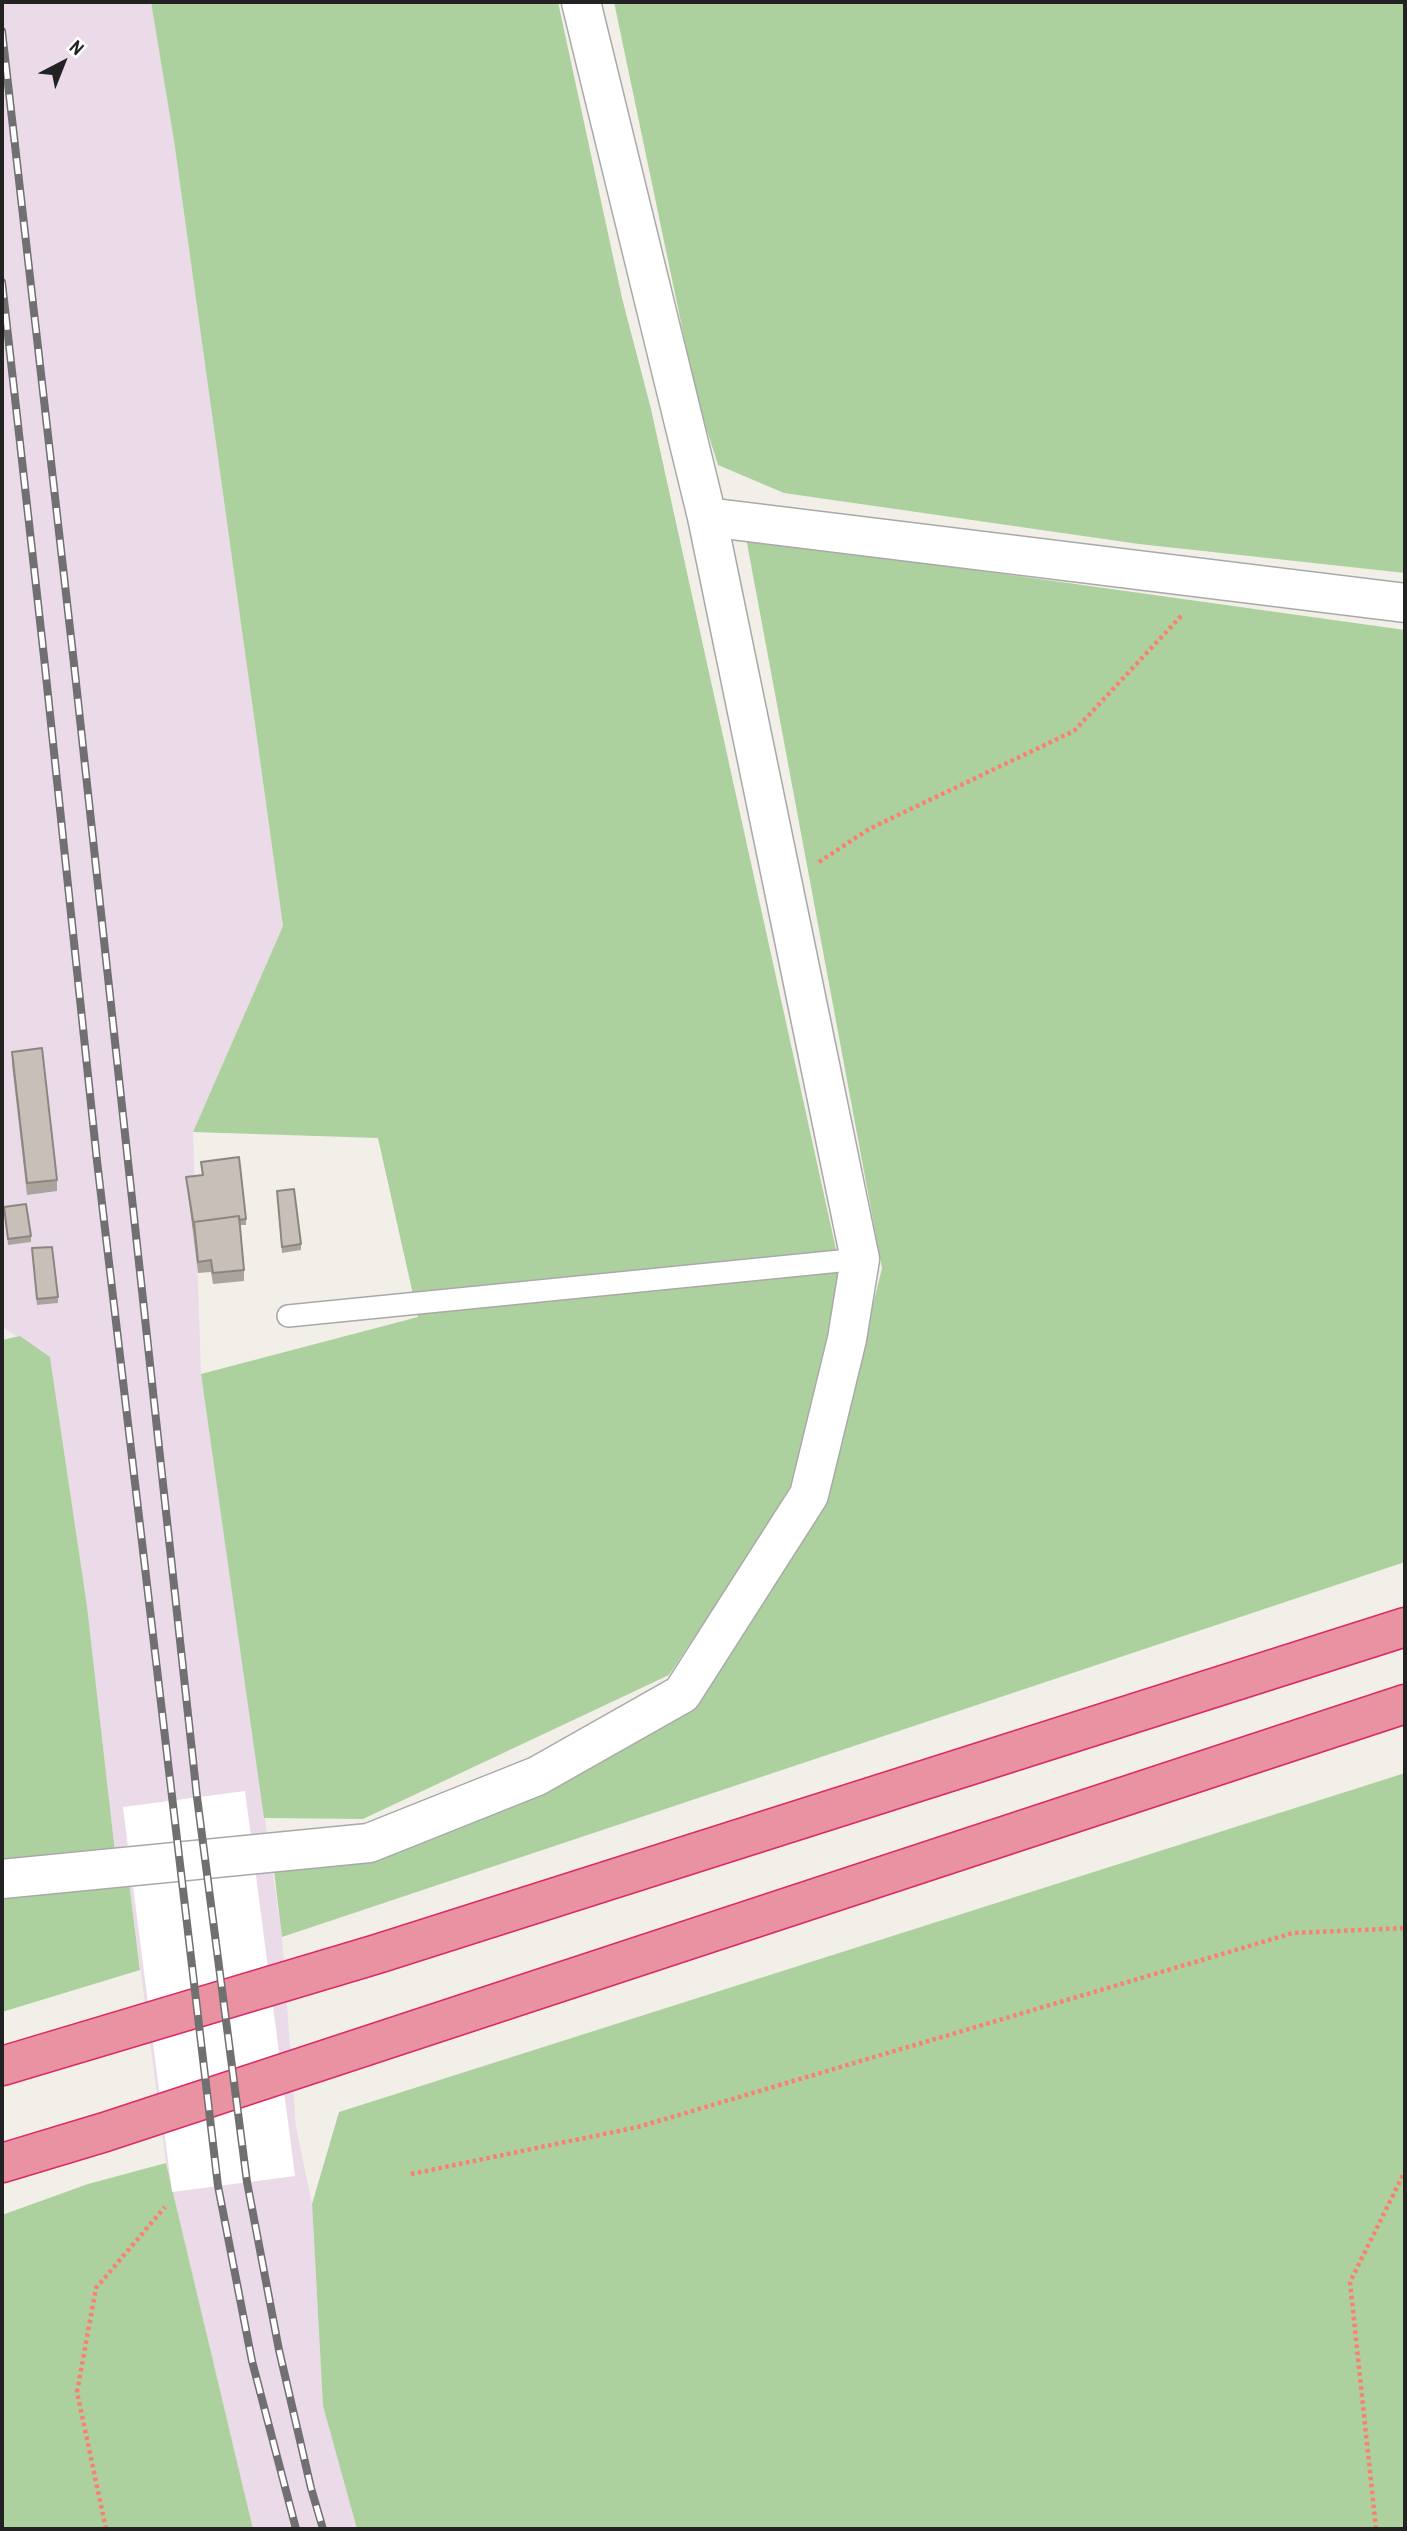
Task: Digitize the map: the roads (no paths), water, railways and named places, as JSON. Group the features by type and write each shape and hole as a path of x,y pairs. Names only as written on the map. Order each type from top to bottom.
{"highway":[{"path":"2,2066 377,1954 1405,1627"},
{"path":"2,2163 105,2132 1405,1704"}],"street":[{"path":"2,1879 369,1843 537,1776 682,1694 809,1495 847,1339 860,1259 707,517 582,2"},
{"path":"707,517 1405,603"}],"lane":[{"path":"288,1316 860,1259"}],"railway":[{"path":"2,31 197,1797 247,2182 279,2350 323,2529"},
{"path":"2,282 97,1161 218,2186 252,2361 296,2529"}]}
